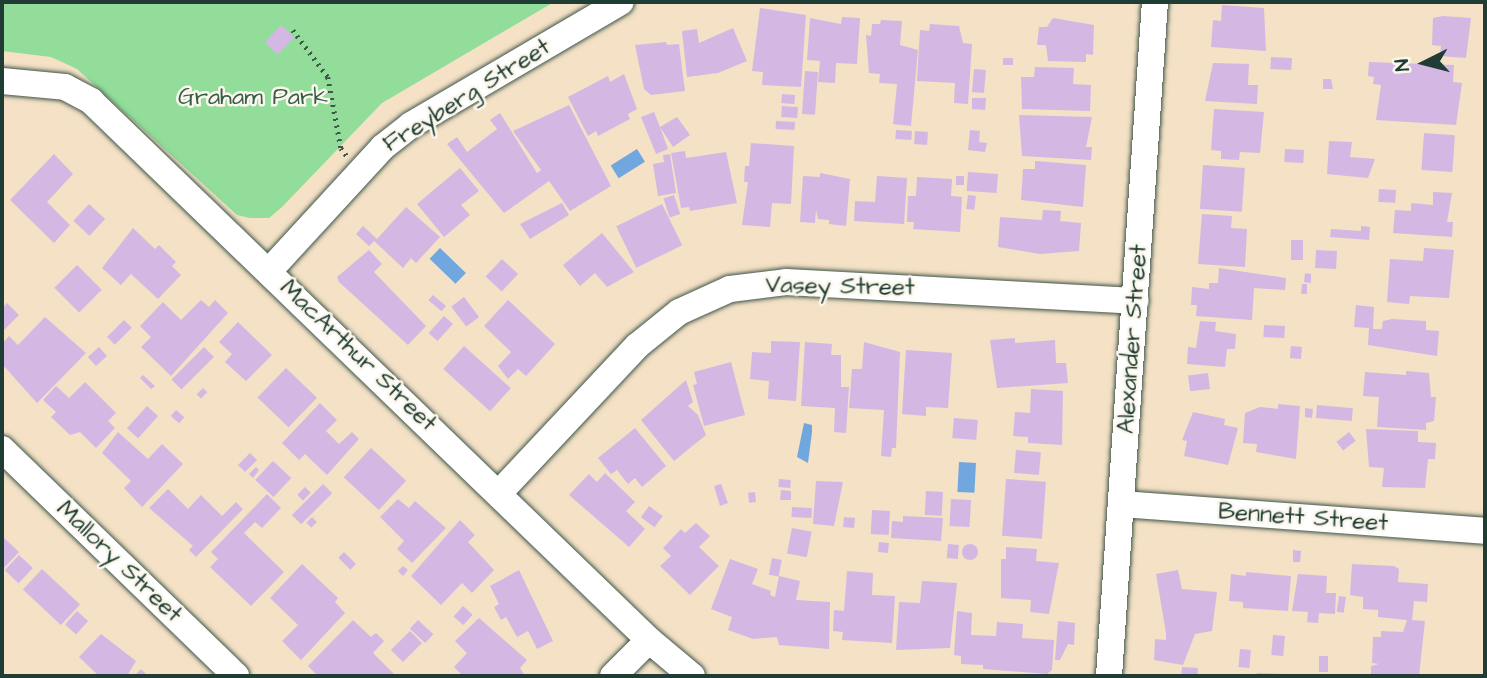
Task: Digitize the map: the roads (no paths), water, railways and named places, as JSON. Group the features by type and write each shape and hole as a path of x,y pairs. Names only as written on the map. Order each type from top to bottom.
{"street":[{"name":"Freyberg Street","path":"270,270 361,168 411,125 621,2"},
{"name":"Alexander Street","path":"1109,676 1155,2"},
{"name":"MacArthur Street","path":"2,81 65,87 91,101 270,270 649,640 692,676"},
{"name":"Vasey Street","path":"499,493 637,346 679,312 730,289 786,282 1135,301"},
{"name":"Mallory Street","path":"2,449 236,676"},
{"name":"Bennett Street","path":"1121,504 1485,531"},
{"path":"613,676 649,640"}],"water":[{"path":"637,149 645,162 619,178 611,165"},
{"path":"440,248 466,273 455,284 430,259"},
{"path":"804,423 812,425 808,463 797,457"},
{"path":"959,462 976,463 974,493 957,492"}],"park label":[{"name":"Graham Park","path":"253,98"}]}
